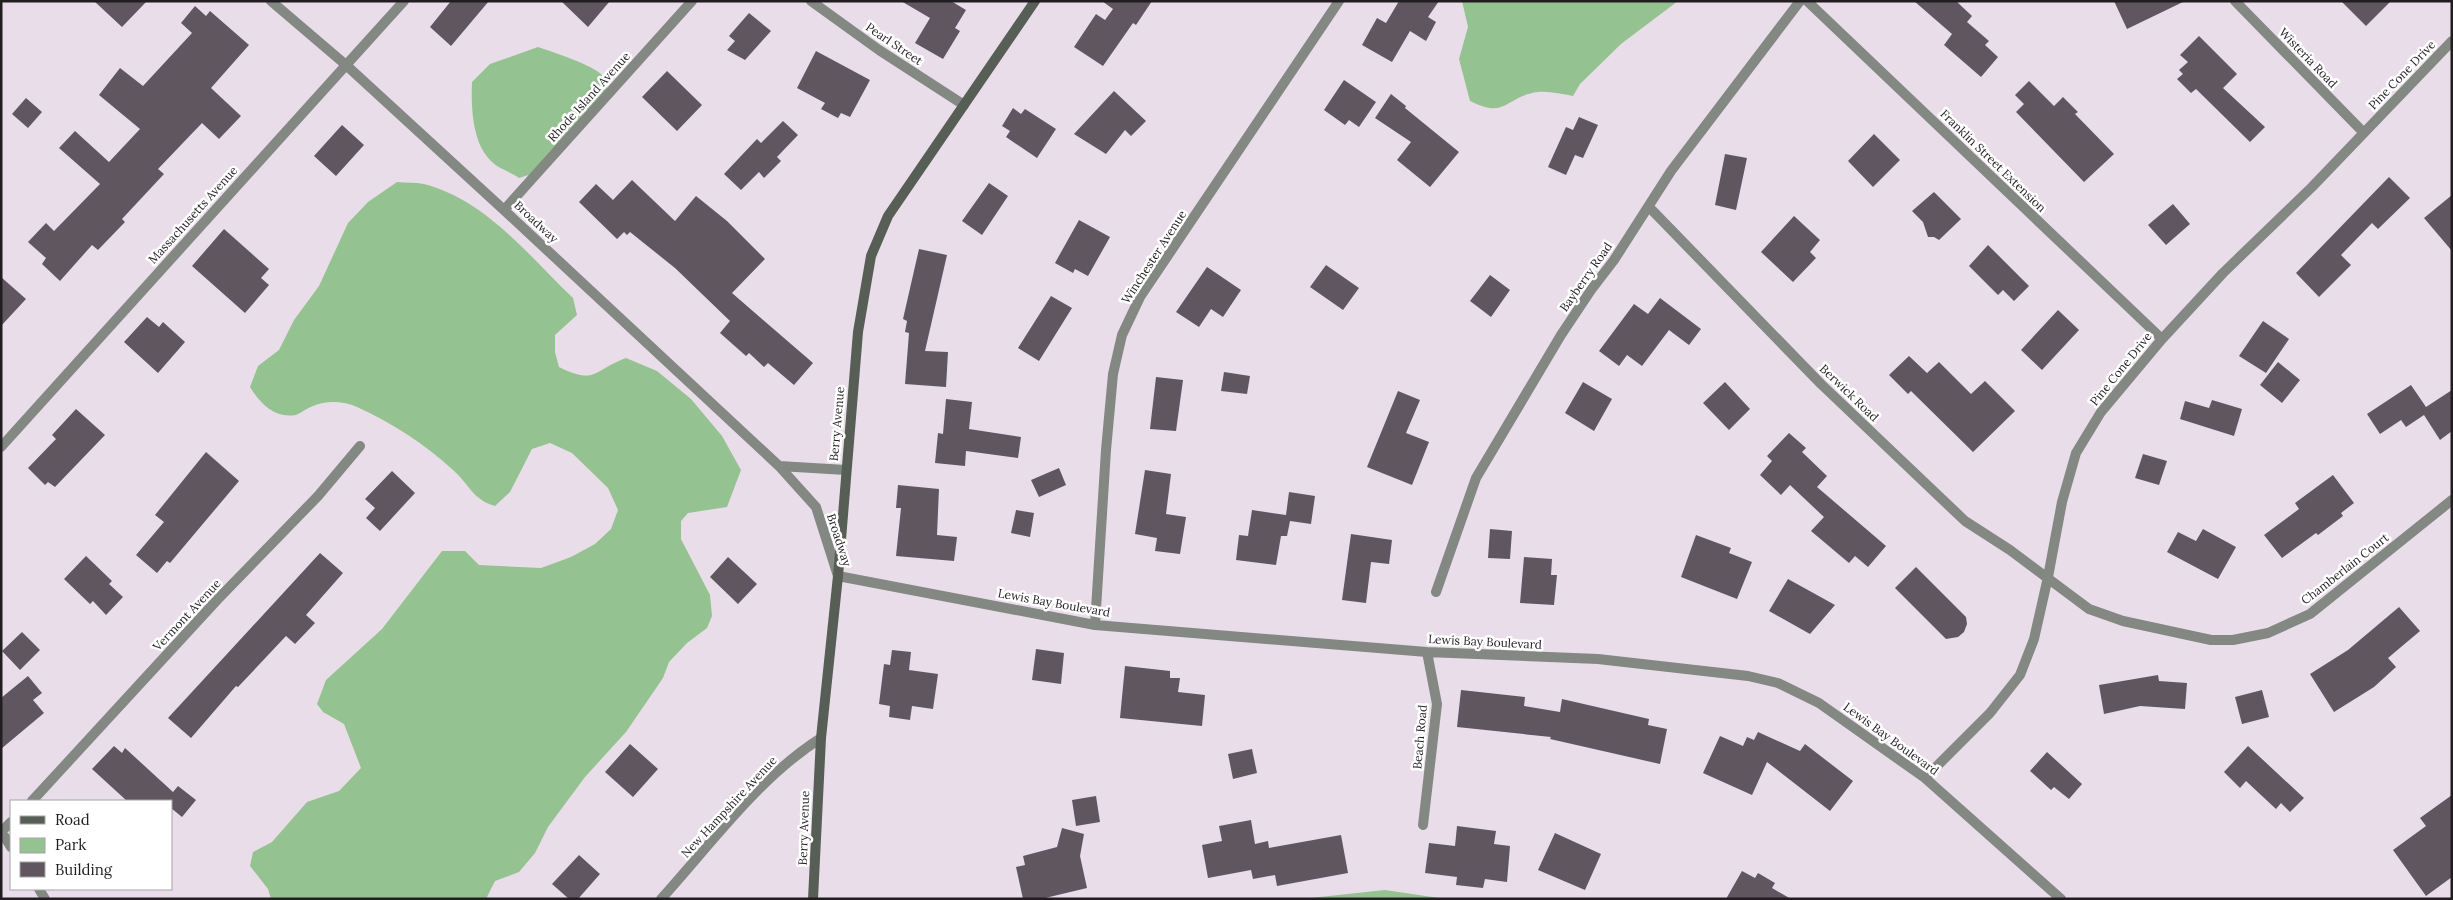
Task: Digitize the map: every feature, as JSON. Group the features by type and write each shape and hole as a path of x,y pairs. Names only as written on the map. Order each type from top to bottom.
{"street":[{"name":"Broadway","path":"271,1 346,65 779,466 816,507 838,576"},
{"name":"Massachusetts Avenue","path":"1,447 404,1"},
{"name":"Rhode Island Avenue","path":"504,210 692,1"},
{"name":"Pearl Street","path":"811,1 880,50 964,104"},
{"name":"Berry Avenue","path":"813,899 821,738 838,576 858,332 871,256 888,216 1035,1"},
{"name":"Winchester Avenue","path":"1095,625 1109,412 1113,374 1122,335 1140,297 1339,1"},
{"name":"Bayberry Road","path":"1436,592 1476,478 1561,335 1698,133 1800,1"},
{"name":"Franklin Street Extension","path":"1807,1 2162,338"},
{"name":"Wisteria Road","path":"2235,1 2364,133"},
{"name":"Pine Cone Drive","path":"1925,778 1990,713 2020,675 2034,640 2062,502 2076,453 2102,412 2162,338 2223,273 2312,187 2452,41"},
{"name":"Berwick Road","path":"1649,207 1821,384 1965,521 2048,578"},
{"name":"Vermont Avenue","path":"33,800 217,600 318,496 360,446"},
{"path":"779,466 846,470"},
{"name":"Chamberlain Court","path":"2048,578 2089,609 2123,621 2211,640 2249,638 2268,633 2310,614 2452,500"},
{"name":"Lewis Bay Boulevard","path":"838,576 1095,625 1427,652 1598,659 1748,676 1778,683 1820,704 1925,778 2061,899"},
{"name":"Beach Road","path":"1423,825 1437,704 1427,652"},
{"name":"New Hampshire Avenue","path":"661,899 771,778 802,750 821,738"},
{"path":"1,831 10,844"}],"green space":[{"path":"1462,1 1678,1 1621,44 1580,84 1573,96 1538,92 1527,94 1499,108 1492,108 1470,101 1459,59 1468,27"},
{"path":"538,47 572,59 598,72 606,81 607,95 538,172 519,178 492,162 480,145 474,125 472,82 490,64"},
{"path":"397,182 424,184 446,192 487,216 523,248 573,298 577,315 555,335 555,352 559,367 580,375 587,375 594,374 626,358 657,371 691,399 722,436 741,470 727,507 688,513 681,521 681,539 710,595 712,616 707,628 687,643 669,662 663,678 626,732 585,777 548,827 535,853 519,872 495,881 486,899 271,899 268,889 250,866 253,852 272,842 307,802 339,791 361,768 344,724 323,712 317,704 326,680 382,629 442,551 465,551 479,565 541,568 571,557 595,544 611,529 618,510 608,488 572,453 550,443 532,449 510,492 495,506 476,496 453,470 420,443 370,413 346,403 329,402 318,404 296,415 281,415 263,404 254,393 250,387 258,366 279,350 294,320 319,286 348,223 368,202"},
{"path":"1385,890 1446,899 1301,899"}],"building":[{"path":"94,1 147,1 122,27"},
{"path":"451,1 489,1 451,46 430,27"},
{"path":"561,1 610,1 588,27"},
{"path":"901,1 951,1 966,10 955,28 960,31 943,59 915,43 930,18"},
{"path":"1102,1 1152,1 1136,25 1133,23 1103,66 1074,47 1096,14 1105,20 1113,9"},
{"path":"1399,1 1439,1 1428,17 1436,22 1426,41 1410,31 1392,62 1362,45 1377,18 1386,23"},
{"path":"1914,1 1956,1 1972,16 1967,22 1989,41 1985,45 1998,57 1981,77 1944,45 1952,34"},
{"path":"2114,1 2185,1 2127,29"},
{"path":"2341,1 2391,1 2366,26"},
{"path":"195,6 206,16 210,11 249,45 211,88 241,116 219,139 202,123 158,169 164,174 122,219 125,222 98,250 92,245 60,281 42,264 46,258 28,242 46,223 54,231 100,184 59,148 75,131 109,162 140,129 99,95 120,68 143,86 192,33 181,23"},
{"path":"749,13 771,31 745,60 727,50 735,41 729,36"},
{"path":"2199,36 2237,74 2223,88 2265,127 2250,142 2196,89 2191,93 2177,79 2183,74 2179,70 2188,62 2180,55"},
{"path":"816,51 870,80 850,117 841,113 838,118 821,109 825,103 797,88"},
{"path":"667,71 702,105 677,131 642,97"},
{"path":"1344,80 1376,102 1359,127 1349,120 1345,125 1324,110"},
{"path":"2029,81 2054,106 2063,97 2078,112 2075,114 2114,154 2084,182 2016,112 2024,104 2015,95"},
{"path":"1114,91 1146,121 1131,136 1125,130 1106,154 1074,134"},
{"path":"1391,94 1406,106 1405,108 1459,152 1430,187 1397,160 1411,142 1375,118"},
{"path":"26,98 42,112 28,128 12,114"},
{"path":"1013,108 1021,114 1025,109 1056,129 1037,158 1006,137 1010,131 1002,126"},
{"path":"1579,117 1598,125 1583,158 1575,155 1566,175 1548,167 1566,127 1573,130"},
{"path":"783,121 798,135 777,157 781,161 764,178 759,172 741,190 724,174 757,139 761,143"},
{"path":"342,125 364,145 336,176 314,156"},
{"path":"1874,134 1900,160 1873,187 1848,161"},
{"path":"1725,154 1747,158 1736,210 1715,205"},
{"path":"2389,177 2410,198 2378,229 2372,223 2341,255 2351,265 2319,297 2296,273"},
{"path":"632,180 675,221 696,196 727,221 765,259 732,293 813,363 794,385 768,363 764,367 749,353 746,356 720,333 730,321 675,268 630,232 627,235 624,232 617,239 579,202 596,184 613,200"},
{"path":"989,183 1008,196 982,235 962,221"},
{"path":"1934,192 1961,219 1939,240 1934,237 1928,237 1923,222 1912,211"},
{"path":"2452,195 2452,251 2424,218"},
{"path":"2173,204 2190,224 2166,245 2148,225"},
{"path":"1794,216 1820,240 1810,252 1816,258 1793,282 1761,252"},
{"path":"1079,220 1110,237 1088,276 1075,269 1073,273 1055,263"},
{"path":"224,229 269,269 261,278 269,285 245,313 192,266"},
{"path":"1988,245 2029,286 2014,301 2003,290 1998,295 1969,266"},
{"path":"919,249 947,255 925,351 948,352 946,387 905,384 909,333 905,332 907,321 903,319"},
{"path":"1326,265 1359,288 1343,310 1310,287"},
{"path":"1207,267 1241,290 1223,317 1211,309 1199,327 1176,312"},
{"path":"1490,275 1510,290 1491,317 1470,301"},
{"path":"1,277 26,299 1,326"},
{"path":"1051,296 1072,308 1039,361 1018,348"},
{"path":"1660,298 1701,329 1689,345 1669,330 1642,366 1627,355 1619,366 1599,351 1634,304 1648,314"},
{"path":"2058,310 2079,330 2042,370 2021,350"},
{"path":"147,317 159,327 163,322 185,342 158,373 124,342"},
{"path":"2263,321 2289,339 2266,373 2239,356"},
{"path":"1909,356 1927,373 1939,362 1971,394 1985,381 2015,411 1973,452 1911,391 1908,394 1889,375"},
{"path":"2278,362 2300,380 2282,403 2260,385"},
{"path":"1224,372 1250,376 1247,394 1221,391"},
{"path":"1156,377 1183,380 1176,431 1150,429"},
{"path":"1583,382 1612,399 1594,431 1565,413"},
{"path":"1725,382 1750,409 1729,430 1703,403"},
{"path":"2411,385 2426,407 2452,390 2452,431 2440,440 2424,415 2406,427 2401,420 2380,434 2367,414"},
{"path":"1398,391 1420,400 1406,433 1429,442 1412,485 1367,467"},
{"path":"946,399 972,402 969,429 1021,437 1018,458 966,451 965,466 935,463 938,433 943,434"},
{"path":"2212,400 2242,409 2234,436 2180,419 2185,401 2209,408"},
{"path":"76,409 105,435 55,487 48,482 45,485 28,468 56,439 52,435"},
{"path":"1789,433 1806,448 1802,452 1827,476 1817,487 1886,546 1868,567 1855,556 1849,563 1811,531 1824,517 1790,485 1781,495 1760,475 1772,461 1767,456"},
{"path":"206,452 239,481 170,563 167,561 157,573 136,555 164,522 155,515"},
{"path":"2143,454 2167,461 2159,485 2135,478"},
{"path":"1059,468 1066,485 1039,497 1031,480"},
{"path":"1145,470 1171,474 1166,514 1186,517 1180,554 1155,551 1157,538 1135,534"},
{"path":"392,471 415,493 380,531 366,518 375,508 365,499"},
{"path":"2333,475 2354,503 2341,513 2343,516 2282,558 2264,535 2299,509 2295,503"},
{"path":"898,485 939,489 937,535 957,537 954,561 896,556 901,508 896,508"},
{"path":"1289,492 1315,496 1311,524 1290,521 1287,536 1281,536 1276,565 1236,560 1239,535 1248,536 1252,510 1286,515"},
{"path":"1016,510 1034,513 1030,537 1011,533"},
{"path":"1490,529 1512,531 1510,559 1488,558"},
{"path":"2203,529 2236,547 2218,579 2167,552 2178,532 2196,541"},
{"path":"1351,534 1392,540 1389,564 1371,562 1366,603 1342,600"},
{"path":"1696,535 1731,548 1729,553 1752,562 1737,599 1681,577"},
{"path":"320,553 343,573 306,615 315,623 295,644 286,636 238,687 236,686 191,738 168,718"},
{"path":"86,556 112,581 109,584 123,597 106,615 93,601 90,604 64,579"},
{"path":"728,557 757,584 738,604 710,577"},
{"path":"1524,557 1552,559 1551,575 1557,575 1554,605 1520,603"},
{"path":"1916,567 1966,617 1967,624 1964,632 1958,637 1946,639 1895,588"},
{"path":"1788,579 1835,605 1810,634 1769,611"},
{"path":"2399,607 2420,631 2388,658 2396,667 2374,687 2334,712 2310,674 2348,650"},
{"path":"22,632 40,650 20,670 2,651"},
{"path":"1036,649 1064,653 1061,684 1032,680"},
{"path":"892,650 911,652 909,670 938,674 933,709 912,706 910,720 889,717 890,706 879,704 884,664 890,665"},
{"path":"1125,666 1170,671 1170,678 1180,678 1178,692 1205,695 1202,726 1120,718"},
{"path":"2158,675 2159,681 2187,683 2185,709 2140,706 2104,714 2099,685"},
{"path":"28,676 42,693 33,700 44,713 1,749 1,698"},
{"path":"1461,690 1525,697 1524,706 1560,712 1562,699 1649,719 1648,725 1667,729 1660,764 1550,739 1551,737 1457,727"},
{"path":"2262,690 2269,717 2242,724 2235,697"},
{"path":"1758,732 1800,751 1805,744 1853,781 1830,811 1767,762 1752,795 1703,773 1720,736 1743,746 1747,737 1754,740"},
{"path":"630,744 658,769 633,797 605,772"},
{"path":"114,746 122,753 125,748 173,792 178,786 196,800 182,817 172,809 172,800 126,800 92,769"},
{"path":"2248,746 2304,798 2290,812 2281,803 2276,809 2246,781 2240,788 2224,772"},
{"path":"1252,749 1257,773 1233,779 1228,754"},
{"path":"2047,752 2082,784 2069,799 2054,787 2051,790 2030,771"},
{"path":"2452,795 2452,877 2426,896 2393,850 2426,826 2420,818"},
{"path":"1096,796 1100,822 1076,826 1072,800"},
{"path":"1251,820 1255,844 1268,841 1269,848 1341,835 1348,873 1277,886 1275,875 1253,879 1251,870 1208,878 1202,845 1222,841 1219,826"},
{"path":"1457,826 1496,831 1494,844 1510,846 1507,882 1485,879 1483,888 1456,885 1457,877 1425,873 1429,843 1455,846"},
{"path":"1062,828 1084,834 1080,856 1087,888 1041,899 1023,899 1016,867 1025,865 1023,856 1057,847"},
{"path":"1555,833 1601,854 1585,890 1538,870"},
{"path":"579,855 600,874 578,899 569,899 552,884"},
{"path":"1742,871 1755,878 1758,873 1775,883 1772,888 1791,899 1726,899"}]}
